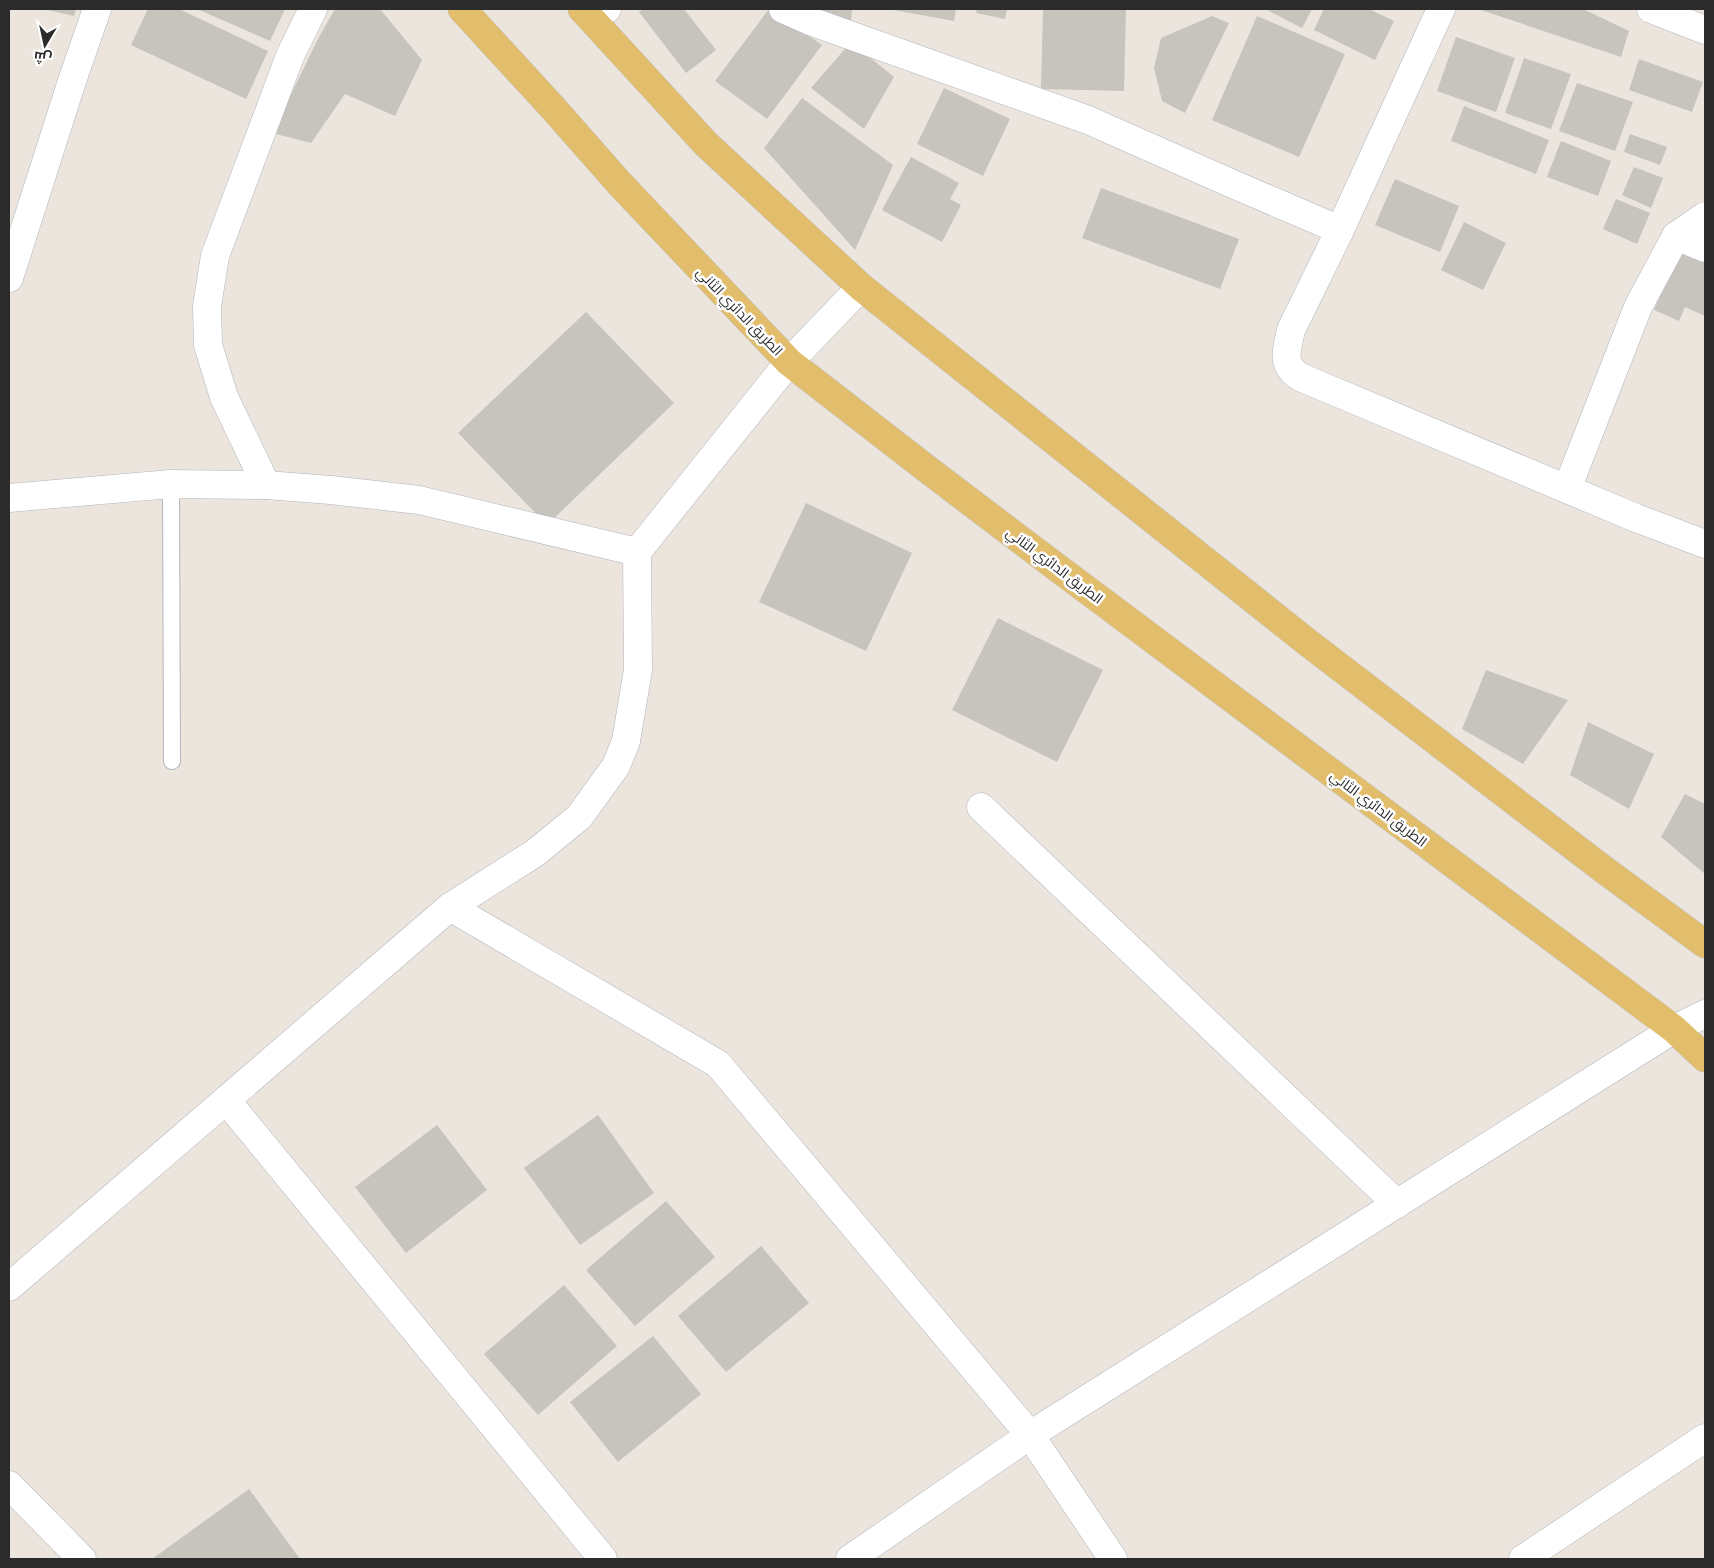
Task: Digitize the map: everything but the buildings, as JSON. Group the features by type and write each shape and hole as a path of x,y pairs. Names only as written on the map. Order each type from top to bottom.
{"main road":[{"name":"الطريق الدائري الثاني","path":"462,9 620,184 788,362 1051,563 1674,1029 1705,1058"},
{"path":"593,12 706,144 861,287 1307,642 1603,869 1705,944"}],"street":[{"path":"9,278 97,9"},
{"path":"266,485 224,398 208,345 207,306 215,256 290,56 313,9"},
{"path":"783,9 810,21 1088,120 1235,186 1340,230"},
{"path":"1441,9 1340,230 1291,330 1286,356 1290,370 1300,377 1567,489 1705,544"},
{"path":"1651,9 1705,30"},
{"path":"1567,489 1638,307 1676,236 1705,216"},
{"path":"1676,236 1705,248"},
{"path":"9,1287 450,907 535,853 579,817 616,766 626,741 638,670 637,552 788,362 861,287"},
{"path":"9,498 171,484 266,485 331,490 418,500 637,552"},
{"path":"981,807 1397,1204"},
{"path":"450,907 718,1064 1030,1435 1113,1559"},
{"path":"850,1559 1030,1435 1674,1029 1705,1014"},
{"path":"226,1100 603,1559"},
{"path":"1523,1559 1705,1438"},
{"path":"9,1485 82,1559"}],"lane":[{"path":"171,484 172,761"}]}
